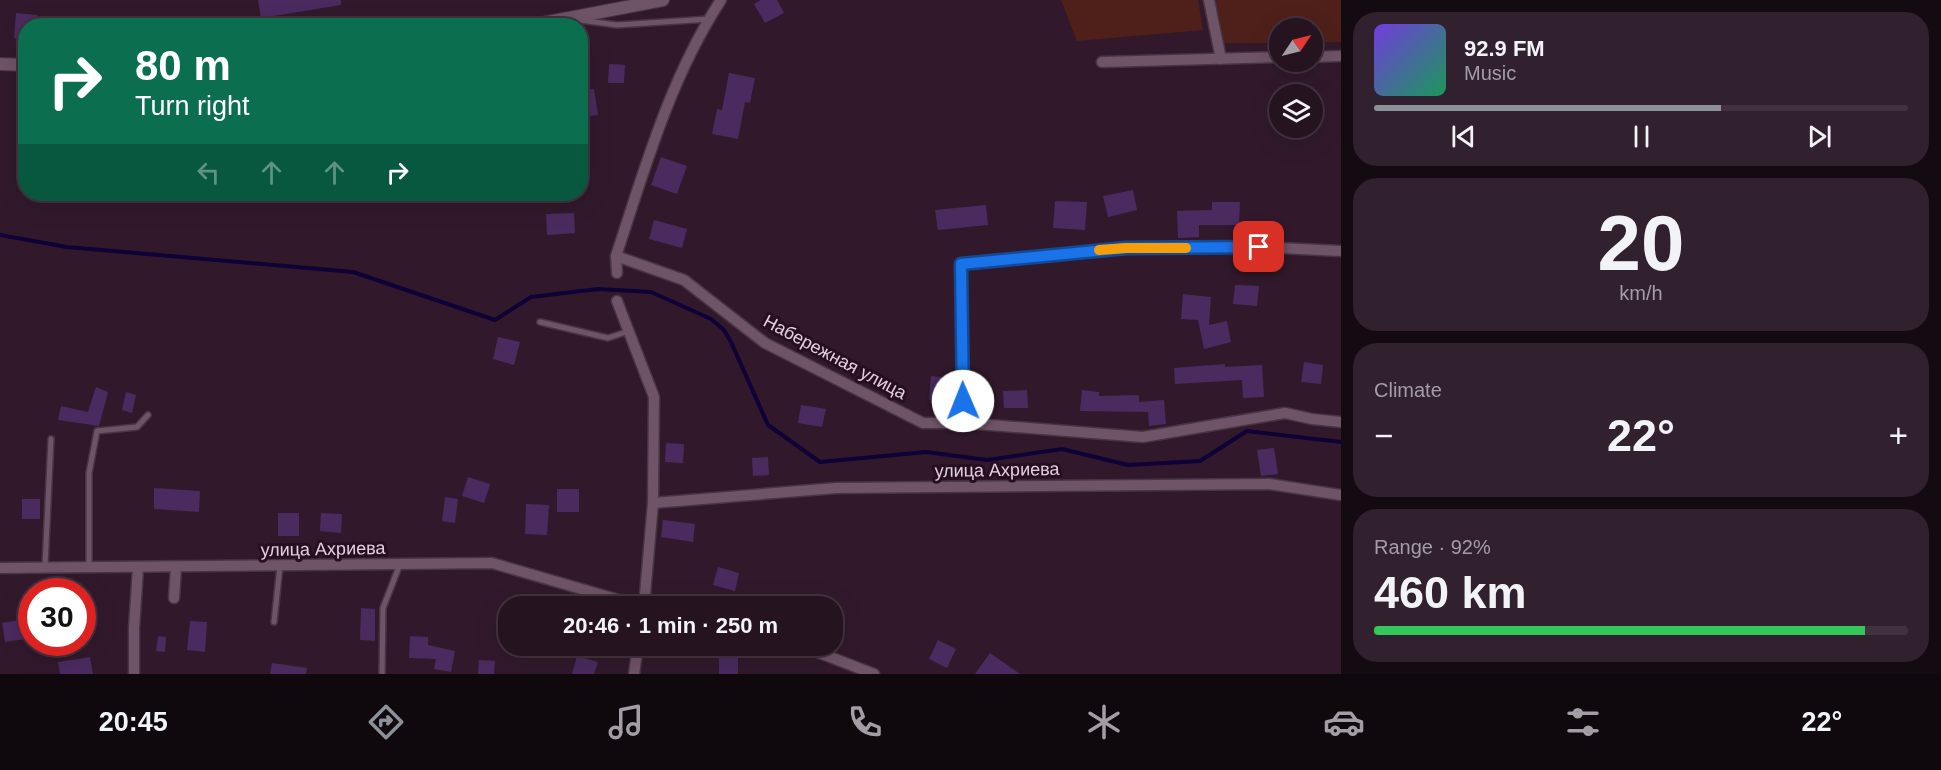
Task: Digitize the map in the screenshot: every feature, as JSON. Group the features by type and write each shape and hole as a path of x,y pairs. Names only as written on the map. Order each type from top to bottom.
{"street":[{"path":"567,18 663,0"},
{"path":"617,273 616,256 652,146 683,68 721,0"},
{"path":"1209,0 1221,59"},
{"path":"1323,57 1341,56"},
{"path":"1102,62 1269,57"},
{"path":"0,64 18,65"},
{"path":"964,423 961,264 1126,248 1259,247 1341,251"},
{"name":"Набережная улица","path":"616,256 684,280 765,343 924,423 964,423 1143,437 1285,413 1341,422"},
{"path":"617,301 654,397 653,503 643,596"},
{"name":"улица Ахриева","path":"653,503 859,488 1269,484 1341,495"},
{"name":"улица Ахриева","path":"2,570 45,566 138,568 492,563 607,596"},
{"path":"174,598 176,567"},
{"path":"134,674 138,568"},
{"path":"634,674 636,656"},
{"path":"828,656 874,674"}],"lane":[{"path":"588,21 617,25 709,19"},
{"path":"540,322 608,338 629,331"},
{"path":"89,567 89,473 97,431 137,427 148,415"},
{"path":"45,566 51,439"},
{"path":"382,674 383,608 400,564"},
{"path":"274,622 280,566"}],"shaded area":[{"path":"1061,0 1198,0 1203,30 1077,41"},
{"path":"1216,0 1341,0 1341,42 1323,42 1323,18 1269,18 1269,43 1224,43"}],"building":[{"path":"258,0 341,0 341,5 261,18"},
{"path":"761,0 777,0 784,13 765,23 754,4"},
{"path":"16,13 37,15 37,18 18,18 18,38 14,38"},
{"path":"609,64 625,65 624,83 608,83"},
{"path":"729,73 755,78 750,103 745,102 738,139 712,134 717,109 722,110"},
{"path":"588,89 594,89 598,115 588,116"},
{"path":"661,157 687,166 677,194 651,185"},
{"path":"1133,190 1137,210 1108,217 1103,196"},
{"path":"1055,201 1087,202 1085,230 1053,228"},
{"path":"1212,202 1240,202 1239,225 1199,225 1199,237 1178,238 1177,211 1212,210"},
{"path":"986,205 988,225 938,230 935,210"},
{"path":"574,213 575,233 547,235 546,214"},
{"path":"654,220 687,229 682,248 649,239"},
{"path":"1235,285 1259,286 1257,306 1233,304"},
{"path":"1183,294 1211,297 1209,325 1227,321 1231,342 1204,349 1198,320 1181,319"},
{"path":"498,337 520,342 514,365 493,359"},
{"path":"1304,362 1323,365 1321,384 1301,382"},
{"path":"1225,364 1225,367 1262,365 1264,397 1243,398 1242,380 1175,384 1174,368"},
{"path":"931,376 952,378 951,402 929,400"},
{"path":"96,387 108,392 99,426 58,420 61,406 88,412"},
{"path":"1027,390 1028,408 1004,408 1003,391"},
{"path":"1082,390 1099,392 1099,396 1139,395 1139,402 1164,400 1166,424 1149,426 1148,412 1080,411"},
{"path":"126,392 136,395 132,413 122,410"},
{"path":"801,405 826,409 822,427 798,423"},
{"path":"666,443 684,444 683,463 665,462"},
{"path":"1274,448 1278,474 1261,476 1257,450"},
{"path":"768,457 769,475 753,476 752,458"},
{"path":"468,477 490,484 484,503 462,496"},
{"path":"154,488 200,491 199,512 154,509"},
{"path":"557,489 579,489 579,512 557,512"},
{"path":"445,497 458,499 455,523 442,521"},
{"path":"22,499 40,499 40,519 22,519"},
{"path":"526,504 549,505 547,535 525,534"},
{"path":"278,513 299,513 299,536 278,536"},
{"path":"321,513 342,514 341,533 320,531"},
{"path":"663,520 695,524 693,542 661,537"},
{"path":"718,567 739,573 735,591 713,585"},
{"path":"361,608 375,609 375,641 360,640"},
{"path":"18,620 18,640 5,642 2,623"},
{"path":"190,621 207,622 205,652 187,650"},
{"path":"158,636 166,637 165,652 156,651"},
{"path":"410,636 428,637 428,645 455,651 451,672 434,669 436,659 409,658"},
{"path":"938,640 956,649 947,668 929,659"},
{"path":"990,653 1020,674 975,674"},
{"path":"577,656 598,662 594,674 572,674"},
{"path":"719,656 738,656 738,674 719,674"},
{"path":"90,657 93,674 60,674 58,662"},
{"path":"479,660 495,661 494,674 478,674"},
{"path":"272,663 307,668 306,674 270,674"}],"waterway":[{"path":"0,235 67,247 353,272 495,320 531,297 598,289 651,292 711,319 724,330 768,425 820,462 926,452 987,460 1062,449 1128,465 1200,461 1247,431 1341,442"}],"slow traffic":[{"path":"1099,250 1186,248"}],"route":[{"path":"963,401 961,264 1126,248 1259,247"}]}
